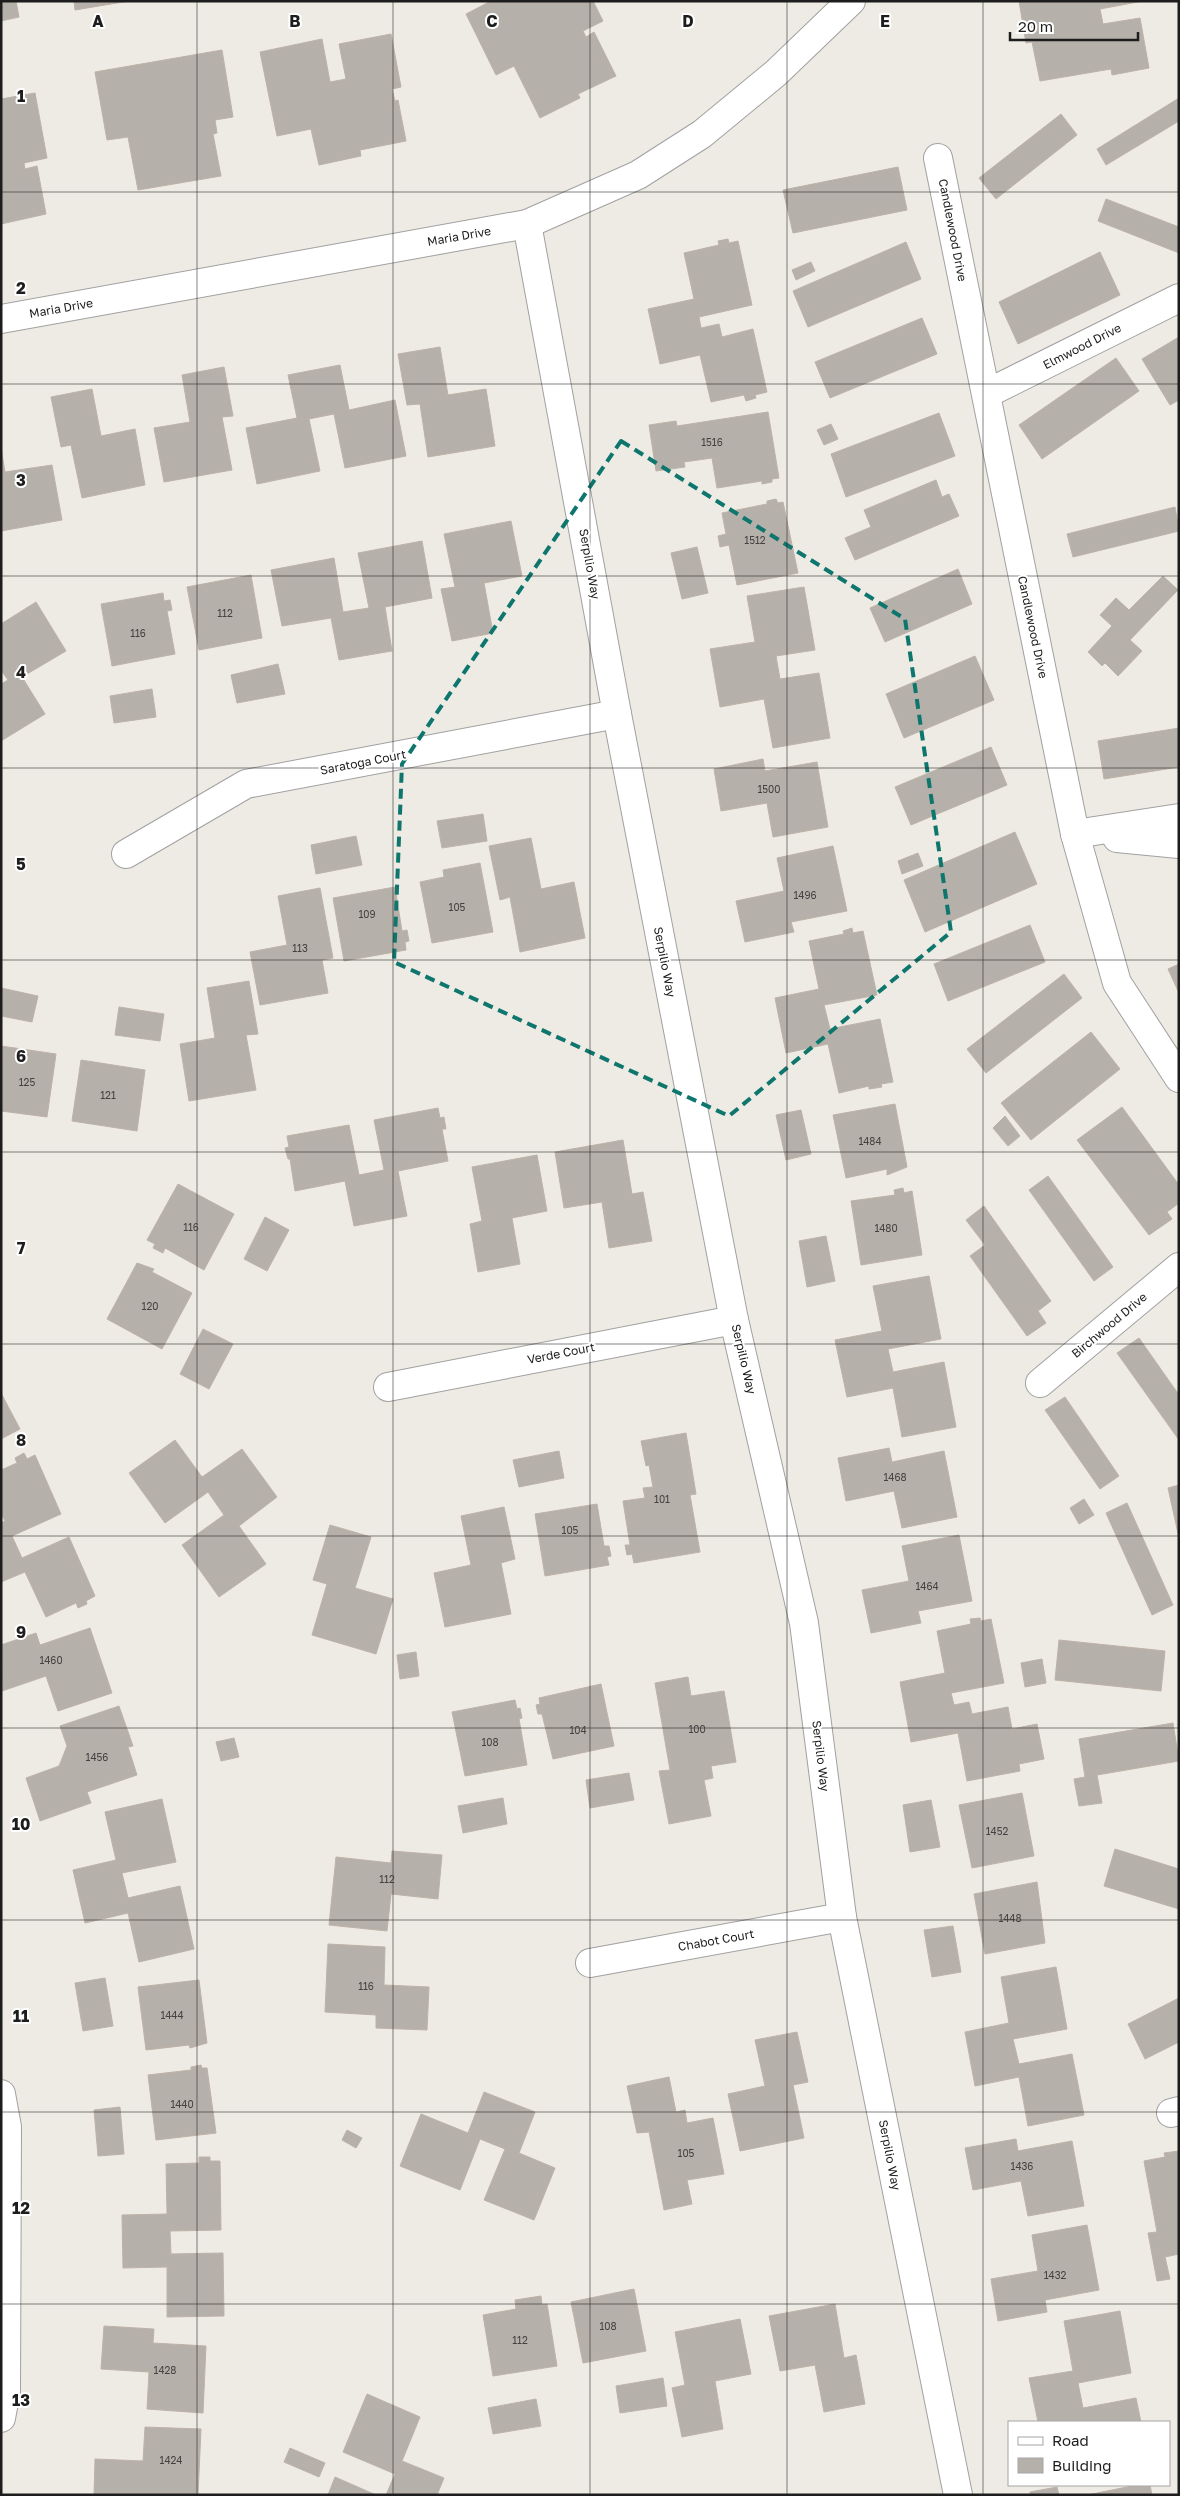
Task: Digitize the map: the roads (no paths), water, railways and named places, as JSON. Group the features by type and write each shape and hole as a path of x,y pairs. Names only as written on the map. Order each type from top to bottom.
{"street":[{"name":"Maria Drive","path":"1,319 527,224 638,175 702,134 776,73 851,1"},
{"name":"Candlewood Drive","path":"938,158 1076,834 1117,982 1179,1078"},
{"name":"Serpilio Way","path":"527,224 617,714 734,1320 804,1623 842,1917 958,2495"},
{"name":"Elmwood Drive","path":"986,394 1179,298"},
{"name":"Saratoga Court","path":"126,854 246,784 617,714"},
{"path":"1076,834 1179,818"},
{"path":"1076,834 1179,844"},
{"name":"Birchwood Drive","path":"1040,1383 1179,1267"},
{"name":"Verde Court","path":"388,1387 734,1320"},
{"name":"Chabot Court","path":"590,1963 842,1917"},
{"path":"1,2094 7,2126 6,2391 1,2418"}]}
